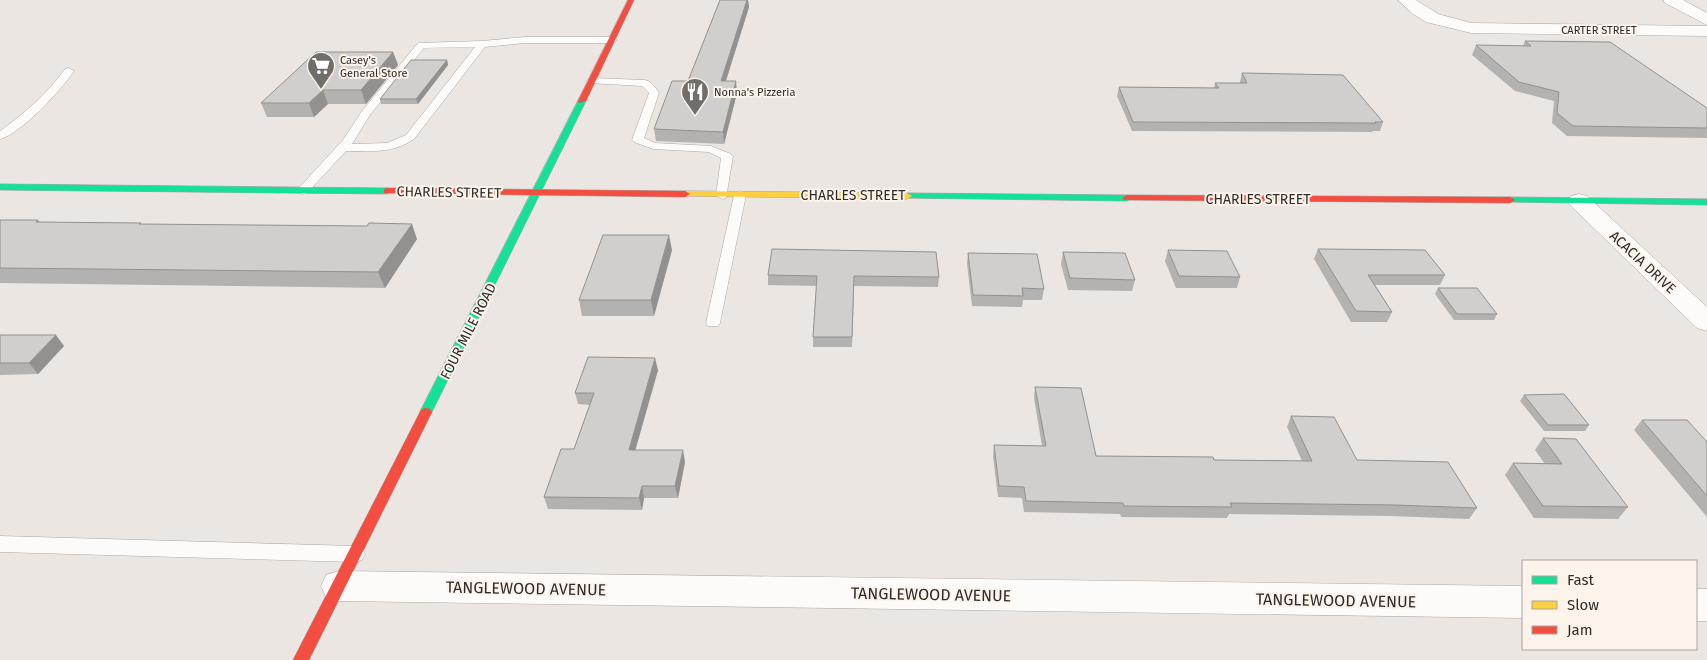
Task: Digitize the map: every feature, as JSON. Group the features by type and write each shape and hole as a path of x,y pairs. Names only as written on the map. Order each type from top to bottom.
{"street":[{"name":"FOUR MILE ROAD","path":"301,660 537,193 631,0"},
{"name":"CARTER STREET","path":"1406,0 1419,11 1444,22 1471,28 1707,31"},
{"path":"1671,0 1707,20"},
{"name":"CHARLES STREET","path":"0,187 722,195 1707,202"},
{"name":"ACACIA DRIVE","path":"1579,201 1707,322"},
{"name":"TANGLEWOOD AVENUE","path":"339,586 1522,602"}],"lane":[{"path":"303,190 343,147 366,113 421,45 482,44 525,40 612,40"},
{"path":"343,147 385,147 403,143 482,44"},
{"path":"0,136 58,88 69,71"},
{"path":"592,81 645,83 654,93 638,140 653,146 711,149 727,156 722,195"},
{"path":"714,323 740,195"},
{"path":"0,544 355,554"}],"building":[{"path":"720,0 747,0 721,81 736,81 723,132 654,129 672,81 688,81"},
{"path":"1525,41 1610,42 1707,108 1707,128 1573,126 1557,113 1559,92 1519,82 1476,45 1531,46"},
{"path":"316,52 393,52 361,90 323,90 309,103 261,103"},
{"path":"411,60 447,60 416,99 380,99"},
{"path":"1242,73 1343,75 1383,122 1133,122 1119,87 1219,88 1215,83 1247,83"},
{"path":"0,220 141,223 139,224 367,226 369,223 412,224 378,272 0,268"},
{"path":"603,235 669,235 651,300 579,300"},
{"path":"772,249 936,252 939,277 854,276 852,337 813,337 817,276 768,275"},
{"path":"1318,249 1425,250 1445,275 1368,275 1392,312 1356,311"},
{"path":"1168,250 1227,251 1240,277 1179,276"},
{"path":"1063,252 1125,253 1135,280 1070,278"},
{"path":"968,253 1037,254 1044,289 1022,288 1023,296 973,295"},
{"path":"1438,288 1477,288 1497,314 1457,314"},
{"path":"0,335 56,335 29,363 0,363"},
{"path":"588,357 655,358 629,450 683,450 675,486 642,486 639,498 544,497 561,449 574,449 594,393 575,393"},
{"path":"1035,387 1081,388 1096,456 1213,457 1214,460 1312,461 1291,416 1334,417 1357,460 1448,462 1477,508 1230,503 1232,507 1124,506 1123,503 1026,501 1024,487 999,486 994,445 1046,446"},
{"path":"1564,394 1589,425 1548,425 1524,395"},
{"path":"1642,420 1687,420 1707,442 1707,496"},
{"path":"1543,438 1576,439 1628,507 1543,506 1513,463 1562,464"}],"traffic: fast":[{"path":"426,412 582,101"},
{"path":"0,187 387,191"},
{"path":"907,196 1127,198"},
{"path":"1510,200 1707,202"}],"traffic: slow":[{"path":"685,194 907,196"}],"traffic: jam":[{"path":"582,101 631,0"},
{"path":"387,191 685,194"},
{"path":"1127,198 1510,200"},
{"path":"301,660 426,412"}],"place":[{"name":"Casey's General Store","path":"321,90"},
{"name":"Nonna's Pizzeria","path":"695,116"}]}
